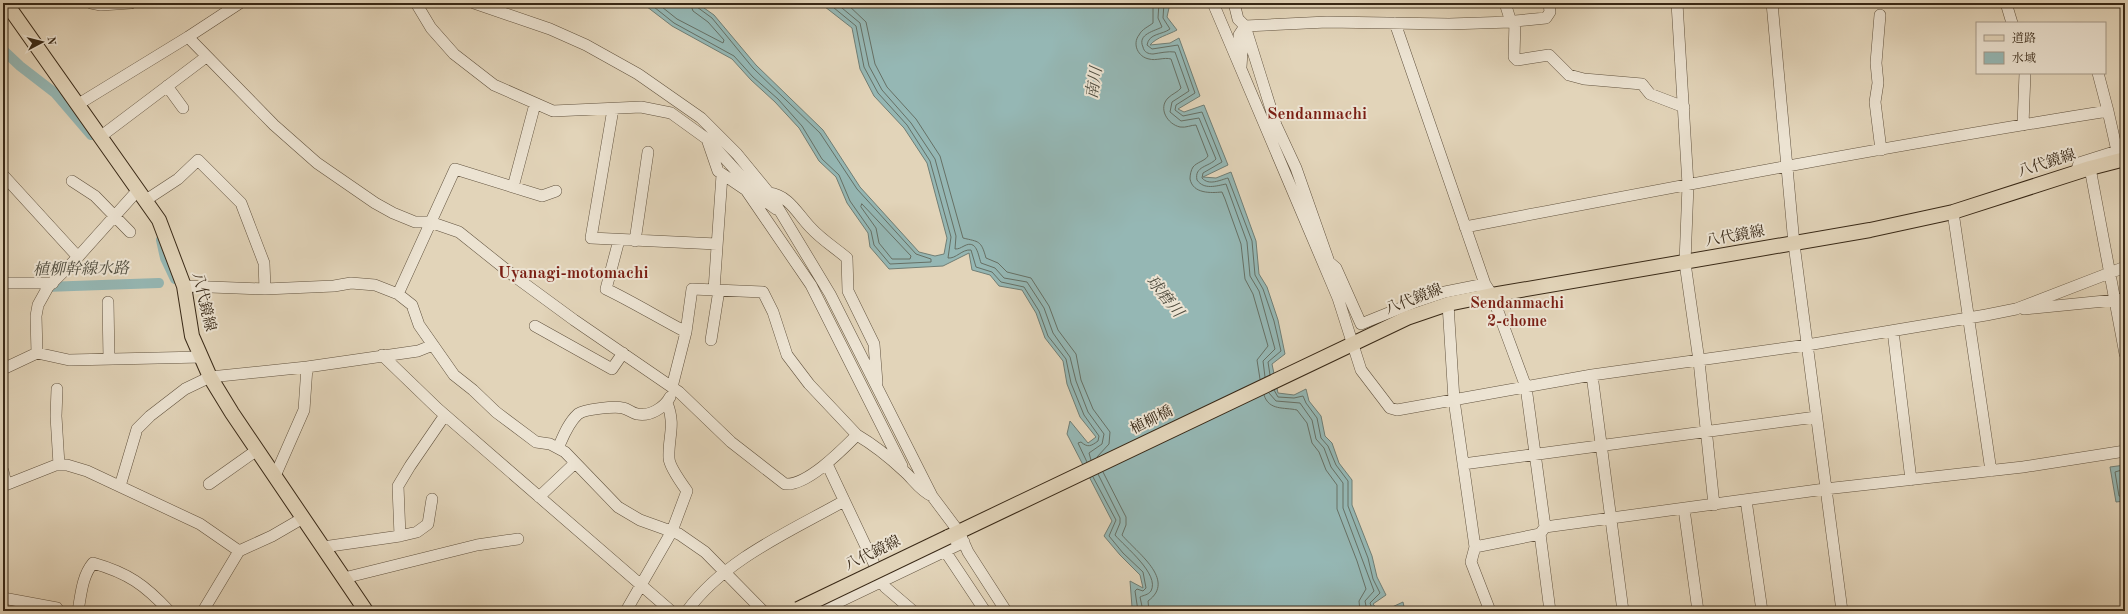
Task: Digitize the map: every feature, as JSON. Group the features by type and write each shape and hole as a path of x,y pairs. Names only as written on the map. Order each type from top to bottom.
{"main road":[{"name":"八代鏡線","path":"6,3 159,220 184,286 192,336 210,377 257,450 366,611"},
{"name":"八代鏡線","path":"1351,345 1407,318 1489,289 1685,263 1794,244 1953,212 2090,168 2125,159"},
{"name":"植柳橋","path":"960,535 1351,345"},
{"name":"八代鏡線","path":"795,610 960,535"}],"street":[{"path":"91,3 101,5 131,3"},
{"path":"77,105 188,37 240,3"},
{"path":"416,3 431,28 454,54 494,85 553,111 641,107 671,113 706,139 765,196 780,212 830,294 932,496 960,535 968,552 1006,611"},
{"path":"474,3 550,29 586,45 649,81 701,118 736,154 765,196"},
{"path":"1213,3 1241,66 1338,298 1351,345 1361,370 1390,408 1397,410 1592,375 1807,345 2016,309 2125,267"},
{"path":"1234,3 1238,19 1245,26 1276,125 1296,168 1329,262 1336,268 1361,324 1418,301 1445,292 1489,289"},
{"path":"1505,3 1513,22 1514,57 1517,60 1549,55 1569,75 1584,79 1642,84 1650,94 1684,107"},
{"path":"1245,26 1327,22 1449,24 1513,22 1546,18 1550,12 1549,3"},
{"path":"1677,3 1688,185 1685,263 1699,361 1705,432 1714,505"},
{"path":"1772,3 1794,244 1842,611"},
{"path":"2006,3 2012,22"},
{"path":"1880,15 1876,64 1878,83 1875,102 1881,150"},
{"path":"1395,23 1465,227 1526,387 1535,454 1550,611"},
{"path":"1245,26 1239,35 1241,66 1268,99"},
{"path":"188,37 274,125 317,163 375,203 393,213 415,222 430,222 459,232 526,285 673,387 732,442 785,484 791,484 827,464 857,435"},
{"path":"100,137 206,57"},
{"path":"2023,124 2025,74"},
{"path":"2076,173 2079,163 2117,151 2098,74"},
{"path":"167,86 183,108"},
{"path":"512,187 535,104"},
{"path":"613,109 591,238 717,244"},
{"path":"1465,227 2023,124 2108,111"},
{"path":"706,139 718,171 722,175 746,190 765,196 777,194 797,210 810,228 847,258 848,291 874,344 877,388"},
{"path":"635,241 648,152"},
{"path":"37,352 36,316 38,305 53,283 114,216 142,195 178,179 198,160 241,203 264,264 264,289"},
{"path":"2090,168 2110,273 2120,300 2125,354"},
{"path":"398,294 455,169 542,196 556,191"},
{"path":"3,175 78,257"},
{"path":"711,340 716,290 717,244 722,175"},
{"path":"72,181 95,196 130,232"},
{"path":"746,190 811,285 905,471"},
{"path":"1953,212 1991,471"},
{"path":"619,240 606,289 641,306 663,321 686,332"},
{"path":"3,283 53,283"},
{"path":"184,286 264,289 334,286 351,283 375,285 398,294 412,305 419,325 454,374 496,412 536,442 550,444 565,452 618,507 640,520 672,531 705,552 763,611"},
{"path":"558,448 569,425 579,414 614,407 623,408 641,415 654,411 667,403 673,387 686,332 692,289 762,292 773,312 788,355 809,384 857,435 878,448 905,471 925,493 932,496"},
{"path":"2016,309 2032,309 2120,300"},
{"path":"108,302 109,359"},
{"path":"1448,304 1454,400 1475,547 1471,562 1490,611"},
{"path":"535,326 612,369 623,353"},
{"path":"1893,331 1911,480"},
{"path":"120,486 137,429 150,416 185,389 210,377 307,367 418,351 434,345"},
{"path":"3,369 37,352 70,360 202,357"},
{"path":"382,355 445,415 642,587 672,611"},
{"path":"275,476 304,410 307,367"},
{"path":"1592,375 1623,611"},
{"path":"57,389 56,416 59,465"},
{"path":"626,611 642,587 672,531 686,491 669,460 673,427 672,414 667,403"},
{"path":"400,536 398,486 445,415"},
{"path":"1463,464 1816,417"},
{"path":"209,484 257,450"},
{"path":"1475,547 1542,530 1611,519 1825,489 1991,471 2125,451"},
{"path":"539,497 575,463"},
{"path":"827,464 885,587 913,611"},
{"path":"3,471 5,485 59,465 67,465 87,471 200,524 239,551"},
{"path":"323,547 400,536 417,532 428,524 432,499"},
{"path":"1746,500 1762,611"},
{"path":"687,611 697,596 724,571 741,559 844,501"},
{"path":"1684,509 1698,611"},
{"path":"203,611 239,551 272,536 303,518"},
{"path":"820,611 945,551 960,535"},
{"path":"344,578 477,545 518,538"},
{"path":"945,551 985,611"},
{"path":"78,611 82,587 88,569 94,563 116,570 133,578 144,586 170,611"},
{"path":"3,598 57,608 59,611"}],"water":[{"path":"642,3 697,3 714,15 756,65 823,130 860,187 919,252 935,256 944,254 947,238 927,163 904,128 874,96 860,69 852,28 820,3 1167,3 1169,8 1167,17 1177,30 1159,38 1150,45 1170,43 1179,38 1200,96 1178,109 1184,112 1204,105 1228,165 1203,177 1216,178 1231,172 1256,241 1259,274 1267,287 1278,320 1285,354 1272,364 1278,393 1294,395 1306,389 1309,401 1321,416 1325,436 1332,443 1339,463 1352,480 1352,505 1372,556 1377,577 1386,595 1373,604 1377,609 1390,608 1403,602 1405,611 1136,611 1132,607 1130,581 1143,588 1140,575 1104,536 1112,521 1067,434 1070,421 1088,443 1096,437 1080,417 1067,384 1063,361 1045,338 1036,313 1022,290 999,286 990,275 972,270 969,253 943,266 889,269 870,247 868,233 847,203 836,177 819,161 799,128 775,102 751,80 732,59 672,26"},
{"path":"2125,465 2125,501 2116,502 2110,467"}],"waterway":[{"path":"3,50 20,66 55,93 91,135"},
{"path":"161,240 165,258 175,279"},
{"name":"植柳幹線水路","path":"45,287 159,283"}],"district":[{"name":"Sendanmachi","path":"1317,114"},
{"name":"Uyanagi-motomachi","path":"573,273"},
{"name":"Sendanmachi 2-chome","path":"1517,313"}],"water label":[{"name":"南川","path":"1095,83"},
{"name":"球磨川","path":"1164,297"}]}
